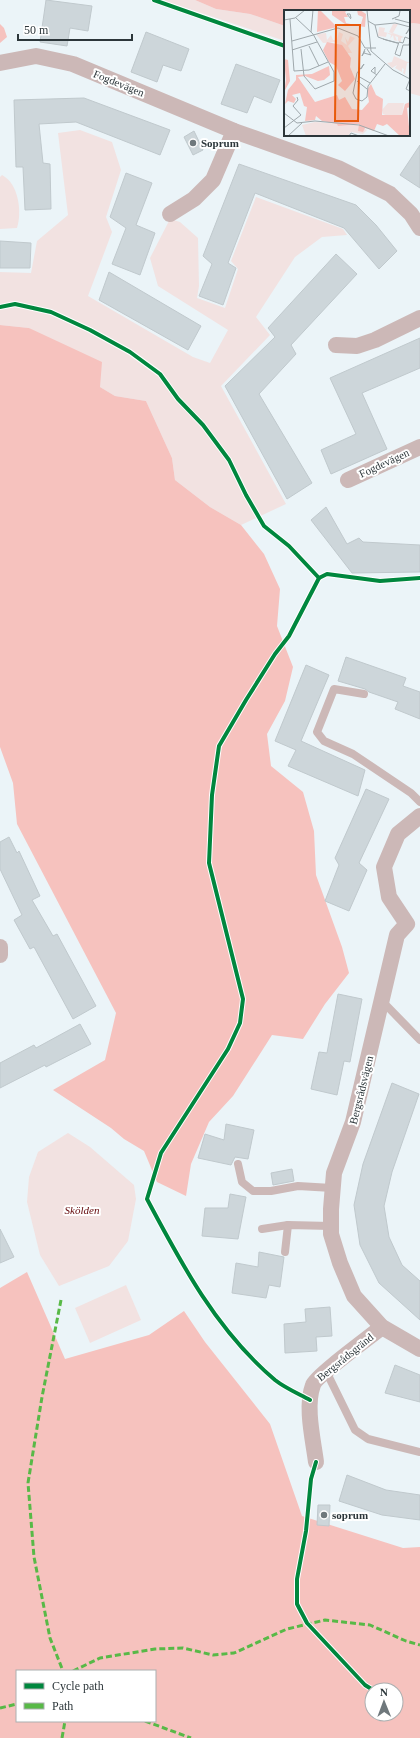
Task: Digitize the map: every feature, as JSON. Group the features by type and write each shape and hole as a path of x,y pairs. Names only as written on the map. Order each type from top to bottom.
{"street":[{"name":"Fogdevägen","path":"0,62 36,56 73,64 234,130 338,168 369,182 390,194 411,214 420,228"},
{"path":"170,214 194,199 214,180 234,130"},
{"path":"336,345 356,346 375,340 420,318"},
{"name":"Fogdevägen","path":"348,480 420,447"},
{"name":"Bergsrådsvägen","path":"420,816 398,834 384,867 390,897 414,924 397,935 353,1122 334,1173 331,1226 331,1234 340,1263 354,1296 382,1327 420,1349"},
{"path":"0,947 0,955"},
{"name":"Bergsrådsgränd","path":"316,1462 311,1427 310,1400 313,1383 382,1327"}],"lane":[{"path":"364,694 334,689 316,732 324,741 353,754 411,793 420,802"},
{"path":"382,1001 420,1040"},
{"path":"238,1164 242,1182 253,1191 271,1191 298,1186 332,1188"},
{"path":"262,1229 288,1225 331,1226"},
{"path":"285,1252 288,1225"},
{"path":"326,1371 355,1430 368,1439 420,1452"}],"green space":[{"path":"195,0 216,9 250,14 284,26 284,41 165,1"},
{"path":"410,24 420,24 420,96 410,93"},
{"path":"80,130 112,142 121,170 106,217 112,232 88,296 193,357 210,363 228,330 158,286 150,258 170,219 180,222 198,238 199,286 197,298 225,308 238,269 231,261 256,197 343,229 347,235 322,237 295,257 256,317 270,335 221,386 286,504 241,525 210,507 175,480 172,458 146,401 115,396 100,387 29,328 0,325 0,272 31,273 37,241 68,215 58,133"},
{"path":"2,175 8,179 12,185 18,199 19,214 17,228 0,229 0,177"},
{"name":"Skölden","path":"68,1133 90,1147 134,1185 136,1199 128,1241 109,1266 59,1286 40,1255 27,1202 29,1177 38,1152"},
{"path":"126,1285 141,1320 90,1343 75,1308"}],"shaded area":[{"path":"195,0 420,0 420,24 410,24 410,10 284,10 284,26 250,14 216,9"},
{"path":"0,24 4,28 7,37 0,43"},
{"path":"0,325 29,328 102,362 100,387 115,396 146,401 172,458 175,480 210,507 241,525 264,554 280,589 277,626 293,667 285,701 267,734 271,766 303,792 314,831 316,875 342,947 349,973 325,1004 303,1039 272,1035 233,1096 209,1122 191,1164 186,1196 157,1182 144,1151 53,1090 105,1060 116,1013 17,824 13,783 0,747"},
{"path":"27,1272 65,1359 149,1335 184,1311 205,1342 270,1424 302,1516 403,1548 420,1547 420,1738 0,1738 0,1288"}],"building":[{"path":"46,0 92,6 88,31 70,28 67,46 40,42"},
{"path":"146,32 189,49 181,71 163,65 157,82 131,72"},
{"path":"236,64 280,80 271,103 254,96 247,113 221,104"},
{"path":"84,98 170,130 160,155 76,122 39,124 43,163 50,164 51,209 25,210 23,167 16,167 14,100"},
{"name":"Soprum","path":"194,131 203,150 193,155 184,137"},
{"path":"420,145 420,188 400,175"},
{"path":"239,164 356,205 376,225 397,251 379,269 344,228 255,193 228,263 236,268 223,305 199,296 212,264 203,256"},
{"path":"126,173 152,183 136,225 155,233 140,275 112,264 126,228 110,217"},
{"path":"0,241 31,243 30,268 0,268"},
{"path":"336,254 357,274 291,345 296,354 259,394 312,483 287,499 225,386 275,337 268,328"},
{"path":"109,272 201,326 188,350 99,300"},
{"path":"420,338 420,368 362,393 387,449 331,474 321,450 356,434 330,378"},
{"path":"326,507 347,544 359,538 363,542 420,545 420,572 352,573 311,520"},
{"path":"346,657 406,678 403,686 420,692 420,719 395,709 398,702 369,692 365,689 338,681"},
{"path":"306,665 329,675 301,741 365,770 358,796 288,766 296,750 275,741"},
{"path":"366,789 389,799 359,863 367,870 349,911 325,901 339,865 335,858"},
{"path":"9,837 17,853 19,851 40,896 32,900 53,936 57,934 96,1006 73,1019 34,947 30,949 14,920 22,915 0,869 0,842"},
{"path":"338,994 362,999 350,1062 344,1061 337,1095 311,1089 319,1052 327,1053"},
{"path":"80,1024 91,1044 0,1088 0,1063 34,1045 36,1048"},
{"path":"392,1083 419,1094 392,1172 384,1206 389,1237 402,1265 420,1281 420,1320 379,1283 360,1245 354,1205 363,1164"},
{"path":"226,1124 254,1130 248,1159 235,1157 231,1165 198,1158 205,1134 224,1140"},
{"path":"292,1169 294,1181 273,1185 271,1173"},
{"path":"230,1194 246,1197 238,1239 202,1236 205,1208 228,1208"},
{"path":"0,1229 14,1257 0,1263"},
{"path":"259,1252 284,1257 280,1287 269,1285 266,1298 232,1293 236,1263 258,1267"},
{"path":"330,1307 332,1336 316,1337 317,1351 285,1353 284,1324 306,1322 305,1309"},
{"path":"395,1365 420,1375 420,1402 385,1393"},
{"path":"347,1475 386,1490 420,1495 420,1520 382,1515 339,1501"},
{"name":"soprum","path":"318,1505 330,1505 329,1526 317,1525"}],"marked path":[{"path":"61,1300 42,1397 28,1483 34,1557 50,1638 63,1670"},
{"path":"75,1670 100,1658 155,1649 183,1648 213,1655 234,1653 287,1629 325,1620 370,1625 406,1641 420,1645"},
{"path":"0,1708 16,1704"},
{"path":"62,1738 65,1722"},
{"path":"148,1722 191,1738"}],"cycle path":[{"path":"154,0 284,46"},
{"path":"0,307 15,304 51,312 90,330 130,352 160,374 178,399 203,425 229,460 246,495 264,526 289,546 319,578 327,574 380,581 420,578"},
{"path":"310,1400 275,1380 254,1361 235,1340 202,1296 147,1199 161,1153 228,1049 240,1023 243,999 209,863 212,795 219,746 275,654 289,636 319,578"},
{"path":"316,1462 311,1479 306,1531 297,1579 297,1604 307,1623 364,1684"}],"place":[{"name":"Soprum","path":"193,143"},
{"name":"soprum","path":"324,1515"}]}
